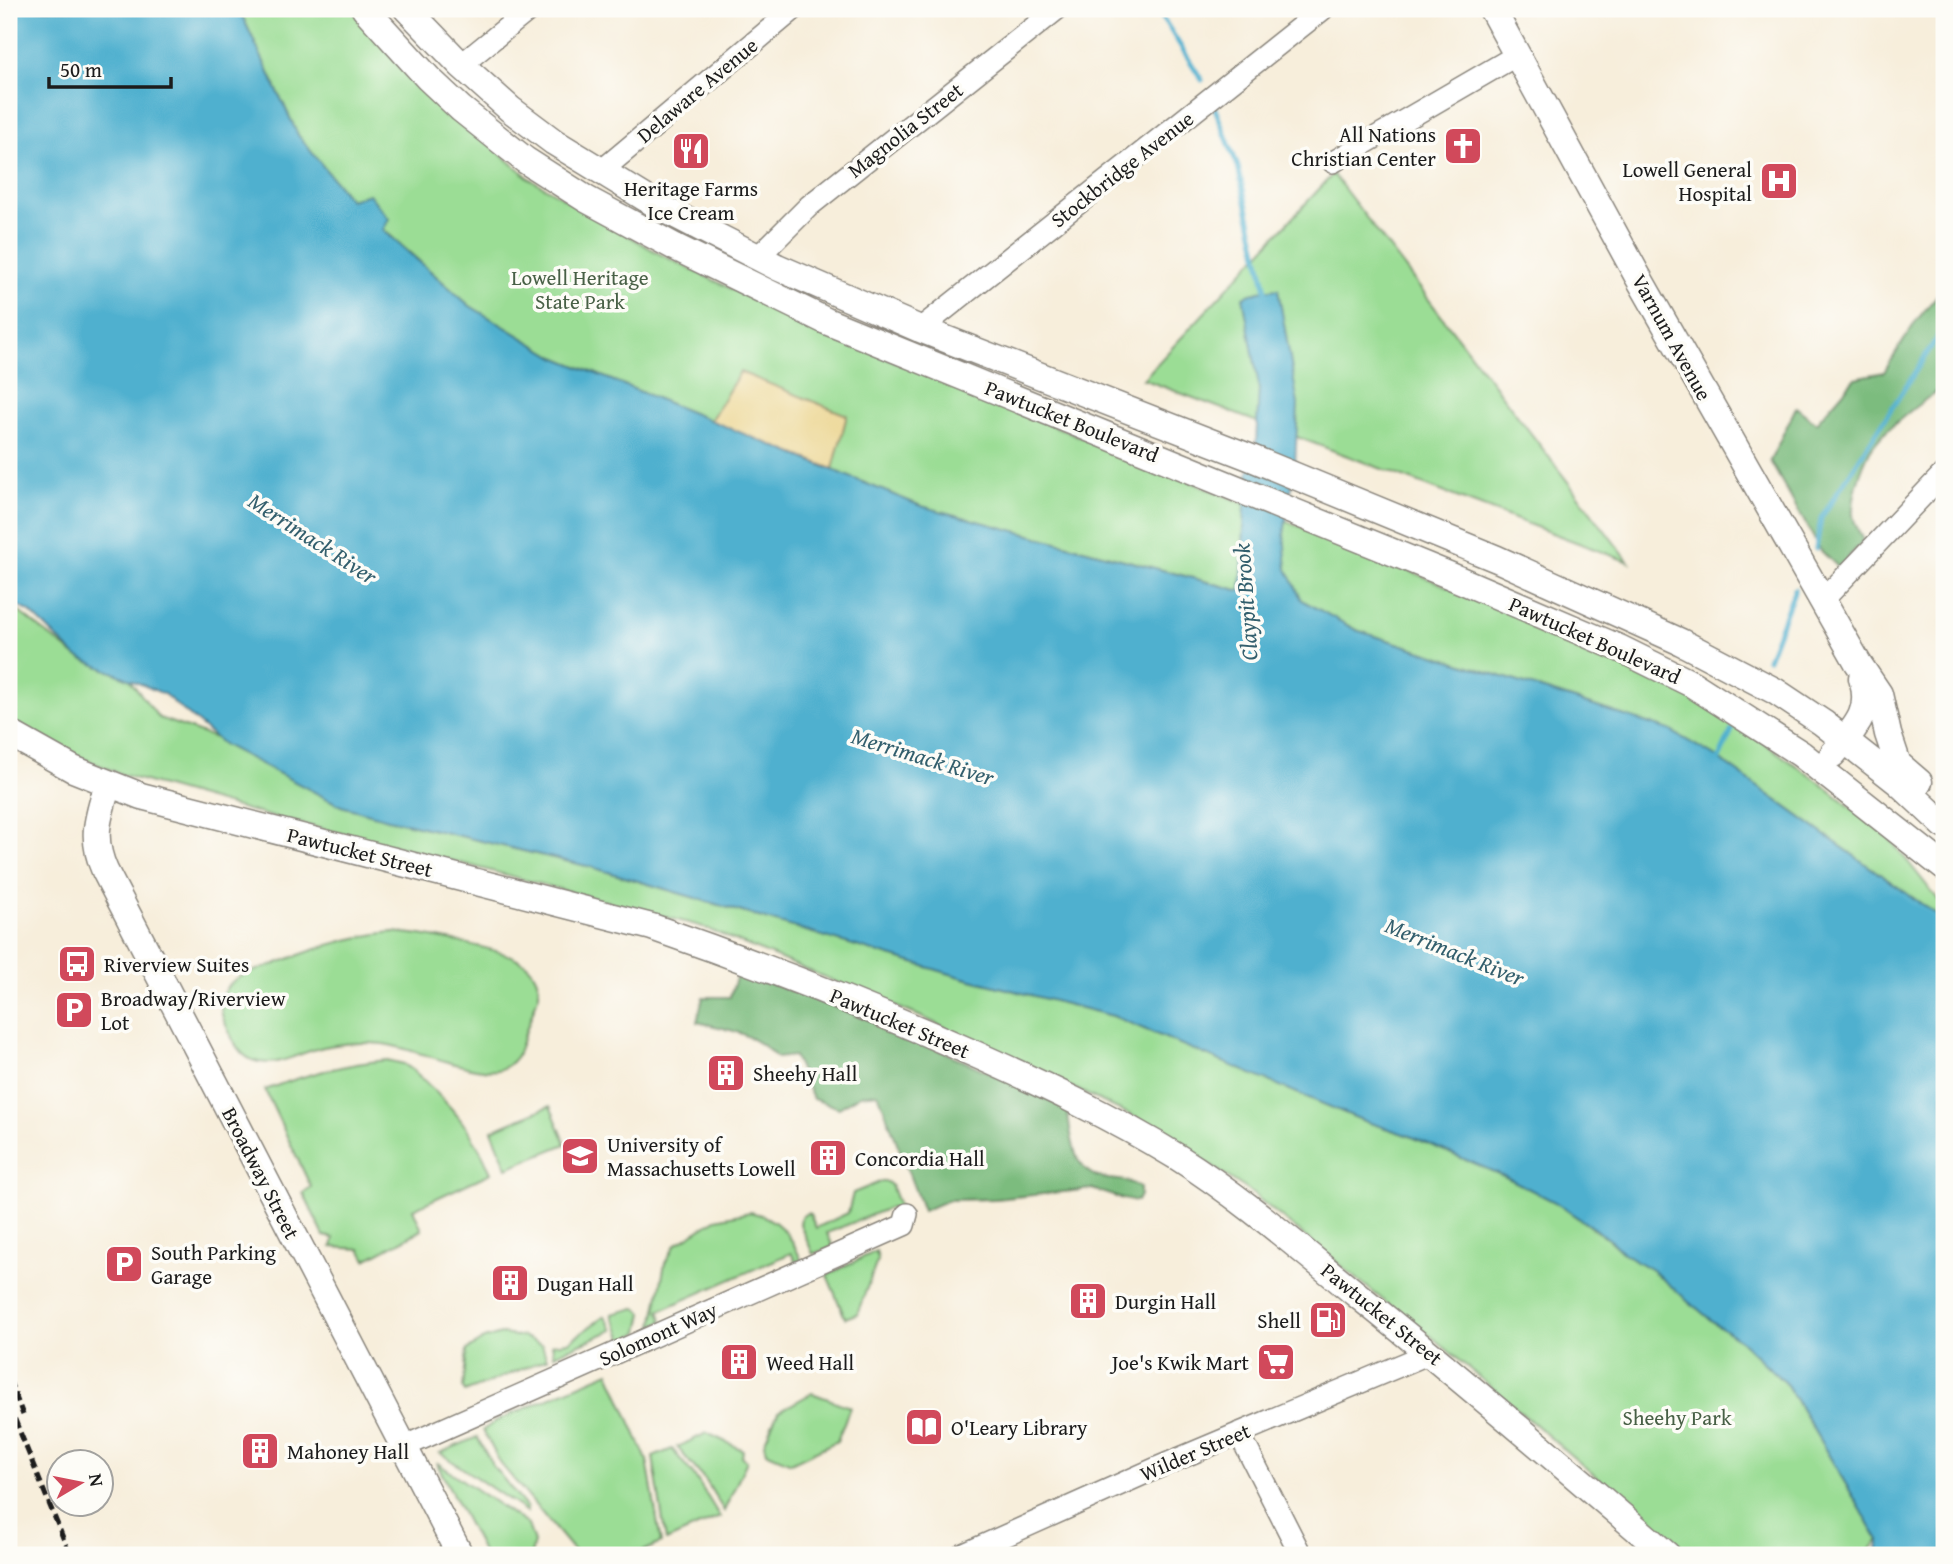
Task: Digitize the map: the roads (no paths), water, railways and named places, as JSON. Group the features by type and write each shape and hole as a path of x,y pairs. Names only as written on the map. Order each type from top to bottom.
{"main road":[{"name":"Pawtucket Boulevard","path":"365,9 428,79 461,109 525,160 586,200 826,321 1451,576 1630,654 1698,687 1821,770"},
{"name":"Pawtucket Boulevard","path":"407,9 461,65 510,109 554,142 660,207 777,267 920,329 1249,457 1497,559 1681,642 1775,691 1823,723 1844,741"},
{"name":"Varnum Avenue","path":"1492,9 1637,275 1822,601 1879,694 1898,764 1944,804"},
{"name":"Varnum Avenue","path":"1821,770 1865,708 1867,694 1858,663"},
{"path":"1844,741 1871,738 1886,722"},
{"name":"Pawtucket Street","path":"9,733 72,769 108,785 222,818 476,880 652,927 731,954 915,1028 1058,1091 1176,1156 1253,1209 1430,1353 1667,1555"},
{"path":"1844,741 1898,782 1944,825"},
{"path":"1821,770 1944,867"},
{"name":"Broadway Street","path":"108,785 95,834 104,871 460,1555"}],"street":[{"path":"461,65 530,9"},
{"name":"Delaware Avenue","path":"600,172 794,9"},
{"name":"Magnolia Street","path":"759,256 808,206 1057,9"},
{"name":"Stockbridge Avenue","path":"920,329 1323,9"},
{"path":"1333,162 1517,55"},
{"path":"1822,601 1944,473"},
{"name":"Solomont Way","path":"403,1447 904,1225 907,1214"},
{"name":"Wilder Street","path":"962,1555 1009,1546 1239,1433 1430,1353"},
{"path":"1239,1433 1301,1555"}],"water":[{"name":"Merrimack River","path":"9,9 239,9 298,135 350,200 369,194 389,219 383,230 470,306 555,357 921,506 1241,591 1246,482 1256,443 1259,387 1243,297 1259,291 1278,289 1298,404 1295,466 1284,534 1287,569 1302,600 1356,630 1669,730 1716,757 1944,920 1944,1555 1878,1555 1879,1540 1787,1385 1741,1341 1712,1321 1652,1270 1623,1253 1609,1239 1555,1202 1506,1177 1113,1016 964,978 591,867 341,806 224,745 164,694 77,657 29,611 9,602"}],"waterway":[{"name":"Claypit Brook","path":"1157,9 1202,80"},
{"name":"Claypit Brook","path":"1214,106 1238,167 1267,295"},
{"path":"1816,549 1821,518 1944,327"},
{"path":"1768,659 1795,589"},
{"path":"1716,765 1732,730"}],"railway":[{"path":"9,1379 23,1415"},
{"path":"9,1405 70,1555"}],"place":[{"name":"All Nations Christian Center","path":"1463,146"},
{"name":"Heritage Farms Ice Cream","path":"691,151"},
{"name":"Lowell General Hospital","path":"1779,181"},
{"name":"Riverview Suites","path":"77,964"},
{"name":"Broadway/Riverview Lot","path":"74,1010"},
{"name":"Sheehy Hall","path":"726,1073"},
{"name":"University of Massachusetts Lowell","path":"580,1156"},
{"name":"Concordia Hall","path":"828,1158"},
{"name":"South Parking Garage","path":"124,1264"},
{"name":"Dugan Hall","path":"510,1283"},
{"name":"Durgin Hall","path":"1088,1301"},
{"name":"Shell","path":"1328,1320"},
{"name":"Weed Hall","path":"739,1362"},
{"name":"Joe's Kwik Mart","path":"1276,1362"},
{"name":"O'Leary Library","path":"924,1427"},
{"name":"Mahoney Hall","path":"260,1451"}],"park label":[{"name":"Lowell Heritage State Park","path":"580,289"},
{"name":"Sheehy Park","path":"1677,1417"}]}
